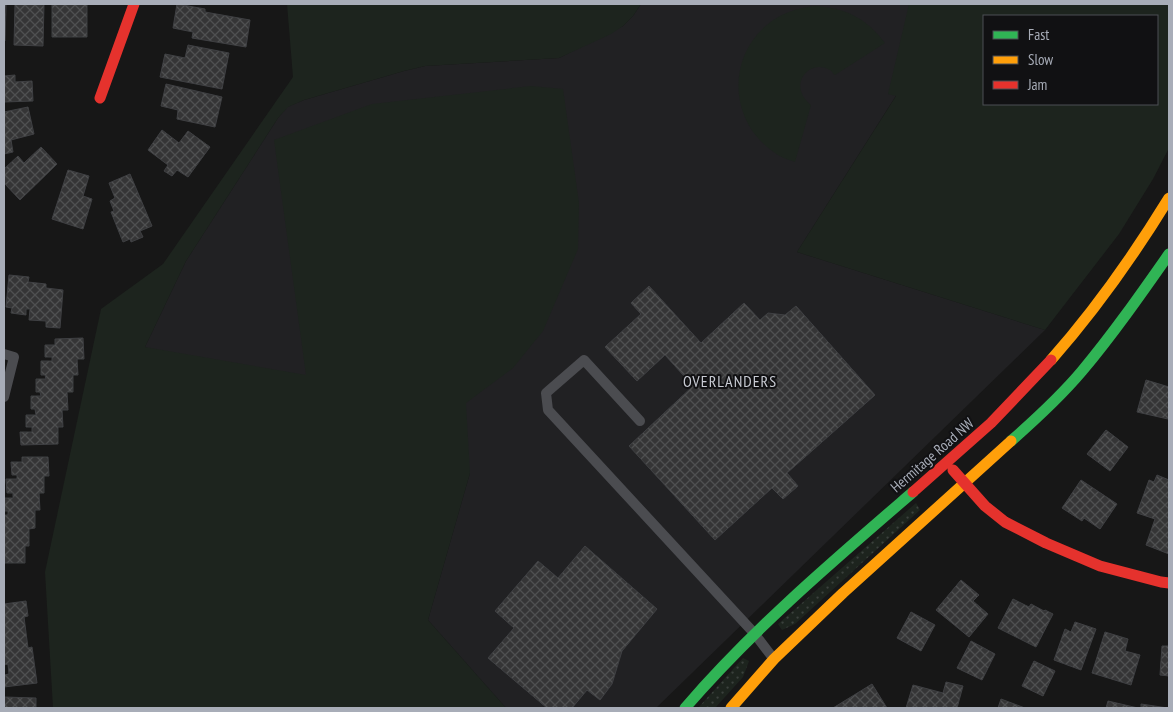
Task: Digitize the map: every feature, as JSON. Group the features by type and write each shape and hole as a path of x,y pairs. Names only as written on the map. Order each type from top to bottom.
{"street":[{"path":"100,98 134,4"},
{"name":"Hermitage Road NW","path":"685,708 754,633 823,569 947,463 1028,386 1097,306 1128,263 1169,198"},
{"path":"731,708 774,659 843,593 1039,416 1081,372 1130,310 1169,254"},
{"path":"947,463 985,506 1005,522 1046,543 1100,566 1169,583"}],"lane":[{"path":"4,354 14,357 4,397"},
{"path":"640,421 584,360 546,393 548,410 754,633 774,659"}],"shaded area":[{"path":"287,4 641,4 623,26 611,34 559,58 425,66 304,100 288,107 278,118 186,261 145,347 306,375 274,140 372,104 531,86 563,89 579,203 578,249 543,331 513,368 466,403 470,473 428,620 506,708 53,708 45,572 101,309 163,264 293,77"},
{"path":"641,4 954,4 797,252 1045,330 656,708 506,708 428,620 470,473 145,347 186,261 287,107 304,100 425,66 559,58 623,26"},
{"path":"909,4 1169,4 1169,148 1153,179 1119,234 1045,330 797,252 896,96 888,94"},
{"path":"815,6 836,9 854,16 870,27 885,43 835,75 830,70 822,67 809,71 804,76 801,82 801,89 804,97 811,105 795,162 776,154 756,136 746,120 740,102 738,83 741,65 748,47 759,32 784,14"},
{"path":"916,503 920,510 795,624 782,630 778,624"},
{"path":"743,658 749,661 743,677 715,708 698,708"}],"building":[{"path":"4,4 6,4 5,41 4,41"},
{"path":"15,4 44,4 43,46 14,45"},
{"path":"52,4 87,4 87,37 52,37"},
{"path":"177,4 205,9 205,12 250,20 246,47 192,38 193,32 173,28"},
{"path":"188,45 229,53 222,89 160,77 165,54 185,58"},
{"path":"15,75 15,82 32,81 33,101 4,102 4,76"},
{"path":"166,84 222,97 215,127 177,119 178,110 161,106"},
{"path":"28,107 34,134 11,140 13,152 4,154 4,112"},
{"path":"162,130 179,143 188,131 210,147 188,177 177,170 172,176 164,171 168,165 148,150"},
{"path":"41,147 57,164 20,200 4,183 4,169 18,156 24,163"},
{"path":"68,170 89,176 83,196 92,199 83,229 52,219"},
{"path":"130,174 152,226 140,231 143,237 131,242 130,239 123,242 111,212 114,211 110,201 115,198 109,183"},
{"path":"9,275 29,277 28,282 46,284 46,288 63,290 60,328 46,327 46,321 29,320 30,309 26,309 26,315 11,313 12,308 6,307"},
{"path":"649,286 701,343 744,303 760,320 768,313 785,315 796,306 875,395 787,473 798,486 783,499 772,488 715,540 629,446 693,386 665,355 637,381 605,347 641,314 631,303"},
{"path":"83,338 84,359 77,359 78,375 73,375 73,392 67,392 68,410 62,410 63,427 58,427 58,444 21,445 20,432 32,432 32,427 26,427 26,415 36,415 35,409 31,409 31,396 41,396 40,392 36,392 36,379 46,379 45,375 41,375 41,361 52,361 52,357 45,357 45,345 55,345 55,339"},
{"path":"1146,380 1169,387 1168,419 1137,412"},
{"path":"1106,430 1128,447 1110,471 1087,454"},
{"path":"22,457 48,457 49,476 44,476 44,493 39,493 40,510 35,510 35,528 29,529 29,546 25,546 25,563 4,563 4,515 8,515 8,511 4,511 4,498 13,498 13,493 7,493 6,479 17,479 17,475 12,475 11,462 22,462"},
{"path":"1157,475 1169,480 1169,554 1146,545 1155,519 1137,513 1149,480 1154,482"},
{"path":"1081,480 1117,504 1100,529 1084,518 1082,521 1062,508"},
{"path":"585,546 657,609 622,651 612,684 600,700 587,690 572,708 547,708 488,658 514,628 495,611 538,561 558,578"},
{"path":"961,580 979,595 973,601 988,614 969,637 936,610"},
{"path":"1013,599 1029,607 1031,604 1053,614 1036,647 998,628"},
{"path":"26,601 28,616 24,617 28,648 32,647 37,683 4,687 4,675 9,674 8,664 4,665 4,604"},
{"path":"911,612 935,625 921,651 897,638"},
{"path":"1075,622 1096,629 1081,670 1054,660 1065,629 1071,632"},
{"path":"1105,632 1128,639 1125,651 1140,655 1131,685 1092,673"},
{"path":"971,641 995,654 982,680 957,668"},
{"path":"1162,646 1169,646 1169,676 1160,675"},
{"path":"1034,661 1055,671 1043,696 1022,686"},
{"path":"946,682 963,686 957,708 906,708 913,685 943,693"},
{"path":"872,684 887,708 833,708"},
{"path":"4,697 36,698 36,708 4,708"},
{"path":"1001,699 1025,708 998,708"},
{"path":"1108,701 1138,708 1106,708"},
{"path":"1141,704 1168,708 1141,708"}],"traffic: fast":[{"path":"1011,441 1048,407 1082,371 1116,328 1169,254"},
{"path":"685,708 738,650 766,623 913,492"}],"traffic: slow":[{"path":"1051,360 1114,281 1169,198"},
{"path":"731,708 774,659 843,593 1011,441"}],"traffic: jam":[{"path":"100,98 134,4"},
{"path":"913,492 991,423 1051,360"},
{"path":"953,470 985,506 1005,522 1046,543 1100,566 1169,583"}],"district":[{"name":"OVERLANDERS","path":"730,381"}]}
